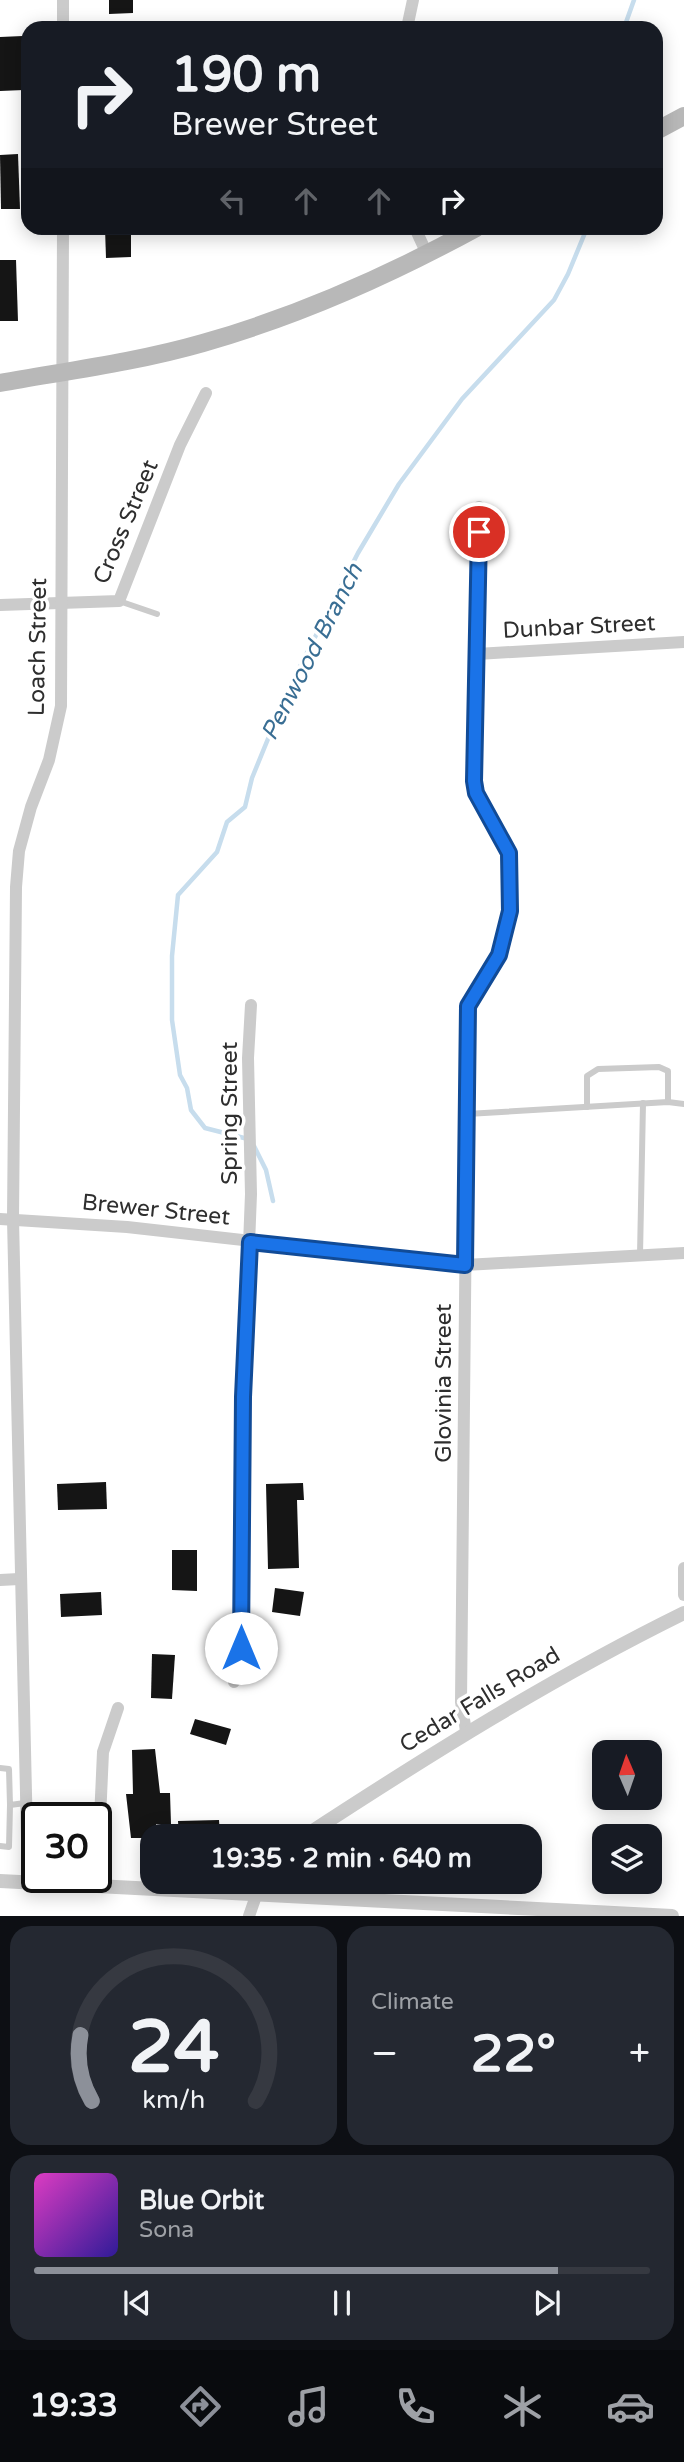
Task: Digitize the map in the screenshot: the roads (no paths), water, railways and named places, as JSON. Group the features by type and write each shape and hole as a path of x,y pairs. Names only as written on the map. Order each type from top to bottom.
{"main road":[{"path":"663,127 684,116"},
{"path":"0,383 201,344 286,316 427,254 463,235"}],"street":[{"path":"63,0 63,21"},
{"path":"408,21 413,0"},
{"name":"Loach Street","path":"26,1802 7,1219 16,870 31,807 52,751 61,706 63,235"},
{"path":"418,235 427,254"},
{"name":"Cross Street","path":"0,605 119,601 180,445 206,393"},
{"name":"Glovinia Street","path":"466,1731 461,1702 468,1006 499,955 510,911 509,853 476,793 474,781 479,507"},
{"name":"Dunbar Street","path":"477,654 684,642"},
{"name":"Spring Street","path":"234,1682 241,1648 243,1397 250,1242 248,1058 251,1005"},
{"name":"Brewer Street","path":"7,1219 154,1229 465,1265 684,1253"},
{"path":"684,1568 684,1595"},
{"path":"0,1580 19,1580"},
{"name":"Cedar Falls Road","path":"323,1824 466,1731 557,1678 684,1613"},
{"path":"101,1802 103,1752 117,1708"},
{"path":"0,1881 21,1882"},
{"path":"112,1886 140,1886"},
{"path":"249,1916 257,1894 448,1910 672,1916"}],"lane":[{"path":"119,601 157,614"},
{"path":"587,1107 587,1076 598,1069 659,1067 668,1071 668,1102"},
{"path":"467,1114 643,1103 684,1104"},
{"path":"639,1255 643,1103"},
{"path":"0,1768 9,1769 10,1805 9,1847 0,1846"},
{"path":"10,1805 21,1804"}],"waterway":[{"name":"Penwood Branch","path":"626,21 634,0"},
{"name":"Penwood Branch","path":"248,1139 205,1128 191,1110 187,1088 180,1075 172,1020 172,956 178,895 217,852 227,822 245,807 252,778 288,690 358,553 399,484 462,399 554,300 584,235"},
{"name":"Penwood Branch","path":"254,1146 266,1170 273,1201"}]}
